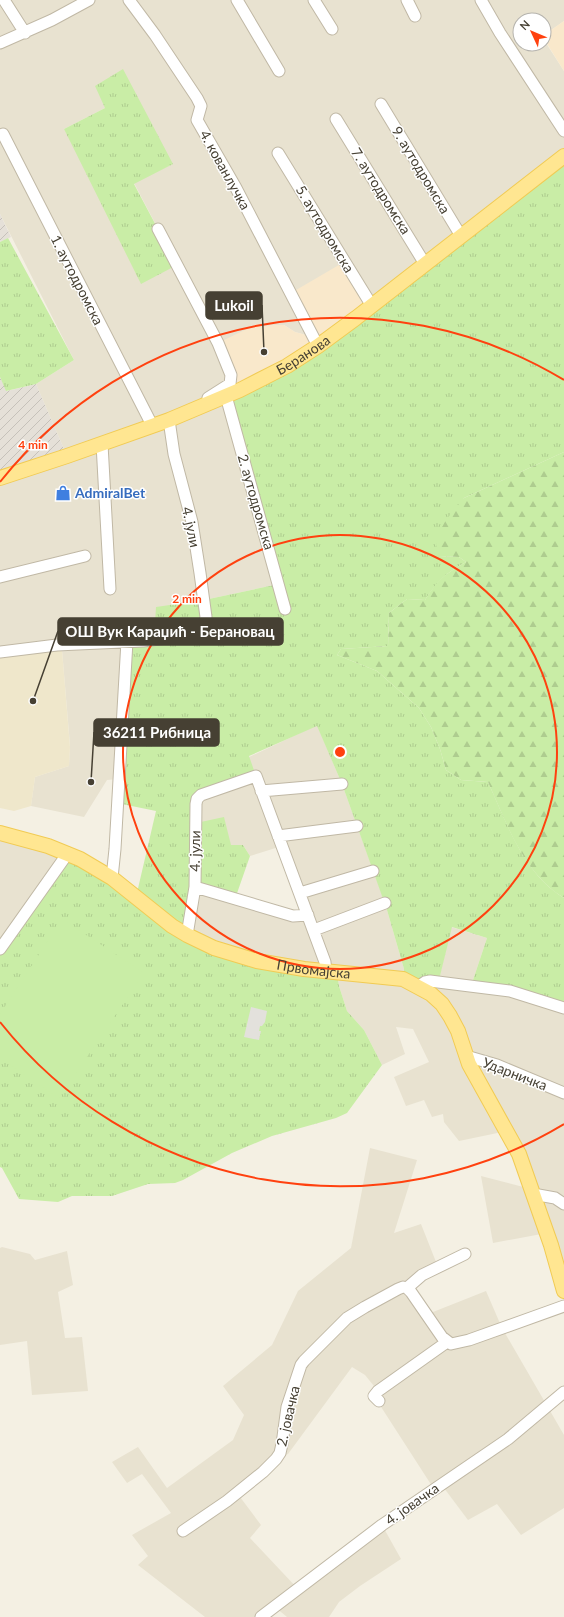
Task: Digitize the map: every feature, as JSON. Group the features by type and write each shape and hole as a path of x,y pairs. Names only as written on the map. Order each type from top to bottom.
{"main road":[{"name":"Беранова","path":"0,478 174,418 226,396 287,366 318,346 372,306 564,156"},
{"name":"Првомајска","path":"0,833 35,842 68,853 112,878 158,915 187,935 210,947 257,961 326,972 395,977 419,986 436,998 447,1010 456,1027 474,1074 519,1154 551,1245 564,1291"}],"street":[{"path":"4,0 25,33"},
{"path":"0,43 52,20 89,0"},
{"name":"4. кованлучка","path":"129,0 197,98 201,106 198,120 236,188 318,346"},
{"path":"237,0 279,71"},
{"path":"314,0 332,30"},
{"path":"407,0 415,16"},
{"path":"483,1 500,33 564,131"},
{"name":"9. аутодромска","path":"381,104 461,236"},
{"name":"7. аутодромска","path":"336,119 425,264"},
{"name":"1. аутодромска","path":"3,134 152,425"},
{"name":"5. аутодромска","path":"278,153 372,306"},
{"path":"158,229 218,343 231,375 230,384 174,418"},
{"name":"2. аутодромска","path":"226,396 285,609"},
{"name":"4. јули","path":"127,642 201,634 206,617 192,522 174,454 174,418"},
{"path":"102,444 110,590"},
{"path":"0,577 85,556"},
{"path":"0,652 57,645 127,642 112,878"},
{"name":"4. јули","path":"187,935 195,887 197,799 201,795 256,776 314,930 325,962 326,972"},
{"path":"261,791 342,784"},
{"path":"278,836 357,826"},
{"path":"0,949 68,853"},
{"path":"300,893 373,871"},
{"name":"4. јули","path":"195,887 293,916 308,915"},
{"path":"314,930 385,904"},
{"path":"419,986 430,981 510,991 564,1008"},
{"name":"Ударничка","path":"466,1056 497,1065 564,1093"},
{"path":"533,1194 555,1198 564,1204"},
{"name":"2. јовачка","path":"183,1531 227,1501 263,1472 276,1459 280,1453 282,1444 287,1407 301,1365 347,1318 398,1289 403,1287 407,1288 422,1276 465,1254"},
{"path":"407,1288 416,1298 442,1337 451,1344 458,1343 564,1306"},
{"path":"379,1402 374,1396 378,1391 447,1342"},
{"name":"4. јовачка","path":"261,1617 382,1525 508,1438 564,1392"}],"shaded area":[{"path":"0,0 564,0 564,21 552,29 552,12 512,12 512,52 552,52 564,71 564,156 372,306 306,335 295,332 284,325 263,327 227,365 240,390 279,584 204,600 155,639 118,779 107,780 84,817 31,806 35,777 69,766 70,745 62,650 0,653 0,478 67,456 36,384 74,360 0,214","holes":["105,108 172,164 134,183 177,265 64,129"]},
{"path":"564,21 564,71 552,52 552,29"},
{"path":"0,214 11,237 0,242"},
{"path":"344,262 372,306 240,390 218,343 257,324 263,327 284,325 295,332 306,335 311,333 291,293"},
{"path":"0,377 7,391 36,384 67,456 0,478"},
{"path":"62,650 70,747 69,766 35,777 31,806 14,811 0,808 0,657"},
{"path":"317,725 342,784 385,903 404,969 404,975 440,975 451,927 487,938 471,986 564,1009 564,1291 547,1233 493,1243 481,1176 531,1189 507,1131 459,1141 444,1122 443,1114 432,1117 424,1100 406,1106 394,1077 429,1062 413,1029 396,1027 405,1054 382,1065 364,1030 347,1011 339,986 337,973 257,961 187,935 195,887 308,915 282,846 250,856 243,845 231,845 196,823 196,804 249,757"},
{"path":"0,833 68,853 0,947"},
{"path":"251,1007 267,1011 265,1022 262,1026 260,1026 259,1031 261,1031 259,1040 244,1037"},
{"path":"370,1148 417,1160 394,1233 421,1224 438,1267 407,1288 447,1342 378,1391 365,1375 352,1367 288,1454 276,1459 237,1493 261,1525 250,1538 298,1589 432,1486 374,1396 451,1344 428,1314 486,1291 502,1328 564,1435 564,1508 521,1535 497,1504 468,1520 441,1484 382,1525 401,1559 339,1602 329,1617 287,1617 275,1607 261,1617 205,1617 138,1565 148,1556 132,1535 171,1513 142,1474 127,1483 112,1462 138,1447 167,1488 233,1440 244,1415 223,1386 272,1345 298,1291 351,1248"},
{"path":"2,1247 30,1254 35,1260 67,1251 73,1285 58,1292 65,1338 82,1337 88,1391 32,1395 27,1341 0,1345 0,1248"}],"green space":[{"path":"123,69 173,164 134,184 177,265 141,284 64,129 105,108 95,86"},
{"path":"564,156 564,452 464,498 439,556 459,557 466,562 443,578 434,587 425,600 407,599 389,613 388,646 341,649 337,655 377,671 419,708 431,727 440,749 446,770 461,780 488,782 510,830 527,861 550,888 564,898 564,1008 471,986 487,938 452,927 440,976 437,981 425,982 404,975 404,969 387,910 342,784 317,726 249,756 256,776 201,795 196,823 224,817 231,845 243,845 250,856 235,899 195,887 187,935 210,947 337,973 339,986 347,1011 364,1030 382,1065 347,1113 336,1118 272,1136 232,1153 175,1183 148,1184 112,1196 72,1196 58,1202 19,1199 2,1168 0,1167 0,949 68,853 136,897 156,811 117,803 127,641 154,639 156,607 204,600 279,584 226,396 287,366"},
{"path":"8,238 74,360 36,384 6,391 0,377 0,242"},
{"path":"564,452 564,898 550,888 527,861 510,831 488,782 461,780 446,770 440,749 431,727 419,708 377,671 337,655 341,649 388,646 389,613 407,599 425,600 442,578 466,562 459,557 439,556 436,544 446,520 464,498"},
{"path":"62,919 144,973 59,1098 0,1058 0,1014"}],"place":[{"name":"Lukoil","path":"264,352"},
{"name":"AdmiralBet","path":"63,493"},
{"name":"ОШ Вук Караџић - Берановац","path":"33,701"},
{"name":"36211 Рибница","path":"91,782"}]}
